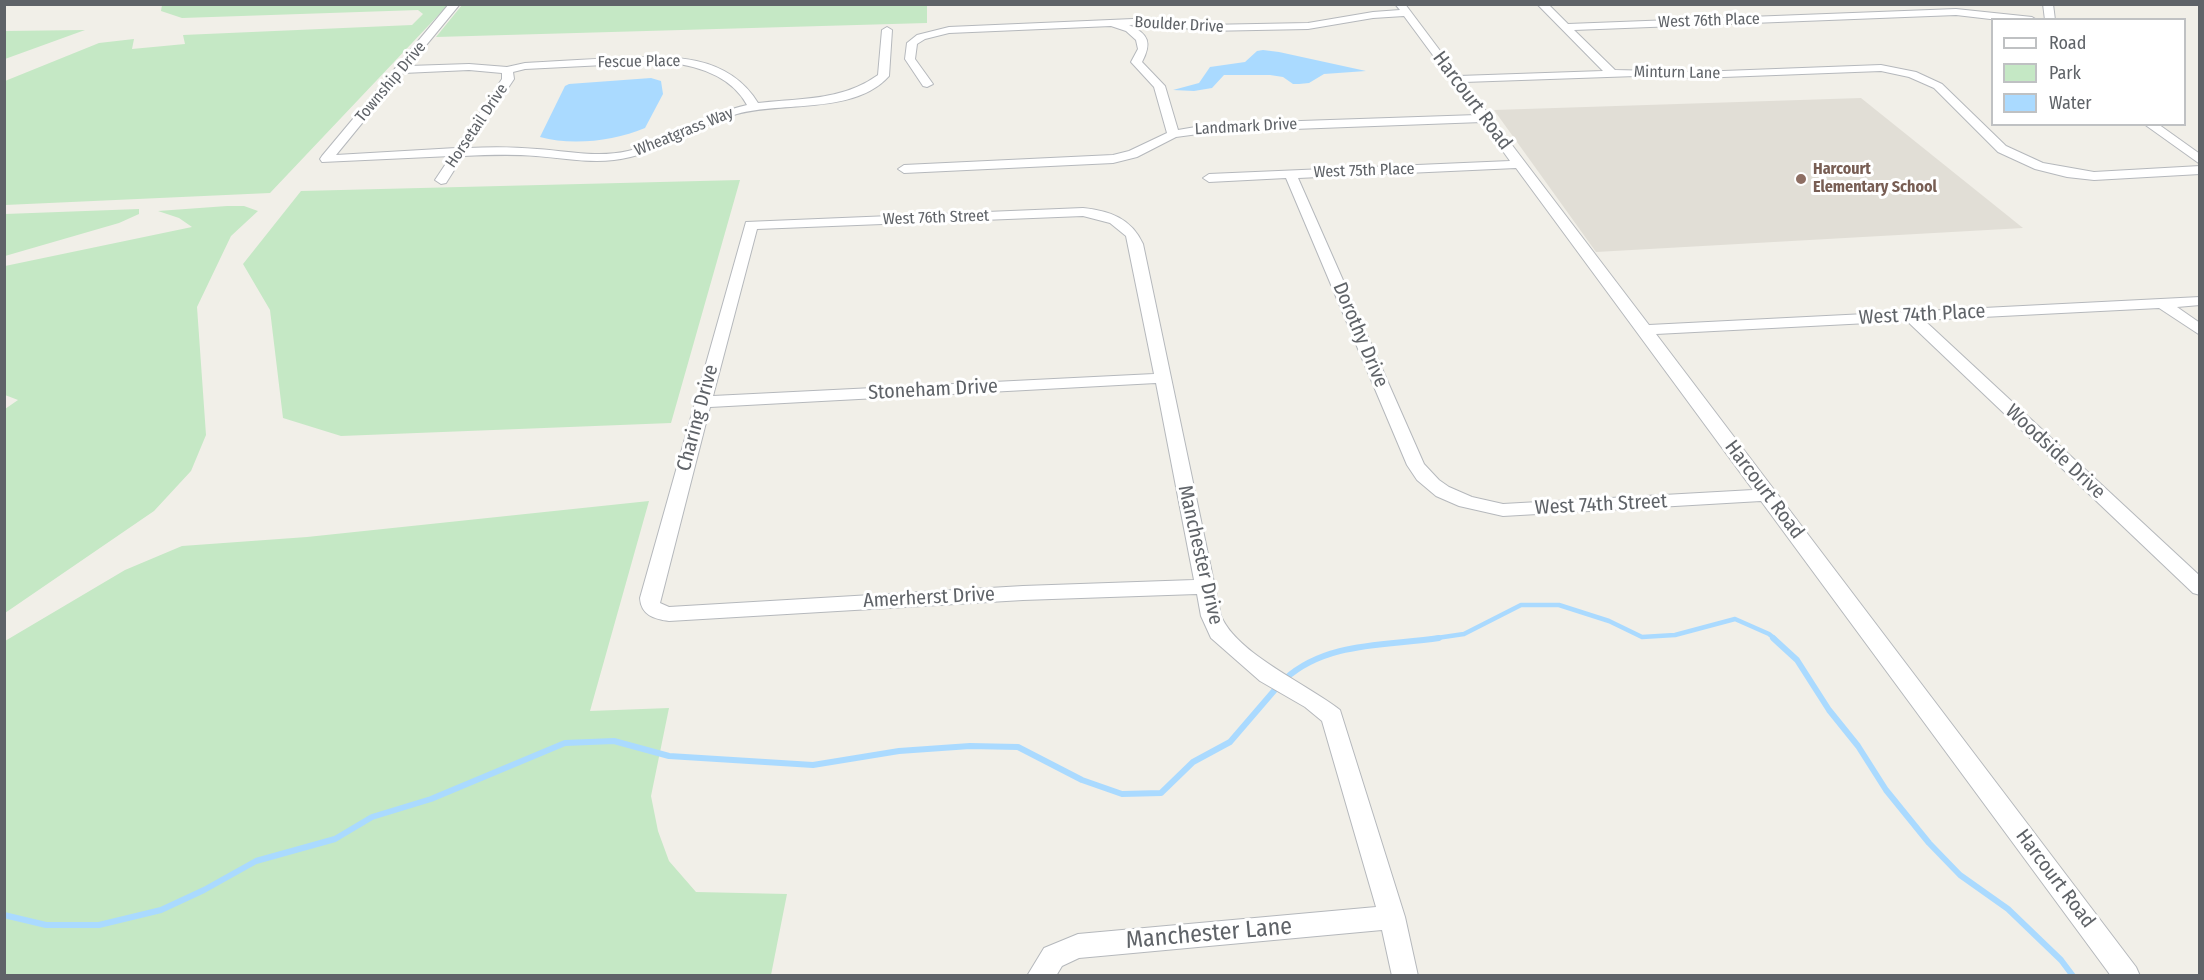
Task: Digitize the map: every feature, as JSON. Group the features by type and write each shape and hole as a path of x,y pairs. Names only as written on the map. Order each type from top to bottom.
{"street":[{"name":"Township Drive","path":"326,159 455,4"},
{"path":"1542,4 1611,73"},
{"name":"Boulder Drive","path":"927,84 910,57 912,43 916,39 935,33 964,28 1160,21 1205,28 1308,26 1403,9"},
{"name":"Harcourt Road","path":"1403,9 2127,975"},
{"name":"West 76th Place","path":"1565,27 1956,12 2013,18"},
{"path":"1111,22 1132,31 1142,40 1143,48 1137,62 1159,86 1173,134"},
{"name":"Wheatgrass Way","path":"326,159 510,151 577,157 625,156 645,150 724,113 754,107 813,102 874,84 883,76 887,30"},
{"name":"Fescue Place","path":"507,70 525,66 684,60 714,69 750,96 754,107"},
{"name":"Horsetail Drive","path":"401,69 469,67 507,70 508,79 441,180"},
{"name":"Minturn Lane","path":"1456,79 1611,73 1697,75 1864,67 1898,71 1920,77 1940,87 2012,156 2044,168 2089,175 2199,170"},
{"name":"Landmark Drive","path":"904,169 1113,159 1133,154 1173,134 1213,128 1485,118"},
{"path":"2153,126 2199,160"},
{"name":"West 75th Place","path":"1209,178 1520,164"},
{"name":"Dorothy Drive","path":"1290,174 1416,465 1424,476 1439,489"},
{"name":"West 76th Street","path":"751,225 1083,212 1097,213 1119,222"},
{"name":"Manchester Drive","path":"1119,222 1129,230 1136,243 1211,616 1218,633 1267,675 1313,701 1332,716 1392,917 1405,975"},
{"name":"Charing Drive","path":"654,610 650,604 650,598 751,225"},
{"name":"West 74th Place","path":"1644,330 2199,301"},
{"path":"2162,303 2199,330"},
{"name":"Woodside Drive","path":"1911,316 2199,588"},
{"name":"Stoneham Drive","path":"703,402 1164,378"},
{"name":"West 74th Street","path":"1439,489 1469,504 1503,510 1768,495"},
{"name":"Amerherst Drive","path":"654,610 669,614 1023,593 1205,587"},
{"name":"Manchester Lane","path":"1040,975 1053,957 1078,946 1392,917"}],"shaded area":[{"path":"1861,98 2023,228 1596,252 1494,110"}],"green space":[{"path":"162,4 448,5 270,193 5,205 5,81 99,43 134,39 132,49 185,44 183,35 412,25 423,14 418,10 182,18 161,11"},
{"path":"927,4 927,23 436,37 462,5"},
{"path":"85,30 5,59 5,31"},
{"path":"740,180 671,423 341,436 283,418 270,310 243,264 301,191"},
{"path":"244,206 258,211 231,236 197,307 206,435 191,471 154,511 5,613 5,409 18,400 5,395 5,266 192,227 179,218 158,211"},
{"path":"139,209 139,214 119,223 5,256 5,214"},
{"path":"649,501 590,711 669,708 651,796 658,831 669,861 696,892 787,894 771,975 5,975 5,641 125,570 182,546 307,537"}],"water":[{"path":"1263,50 1366,71 1324,74 1309,83 1299,84 1293,84 1283,77 1270,75 1224,75 1212,88 1194,91 1173,90 1199,83 1210,67 1245,62 1257,51"},
{"path":"651,78 661,81 663,94 645,128 593,141 552,140 540,137 565,86"}],"waterway":[{"path":"1432,639 1464,634 1521,605 1559,605 1609,621 1642,637 1675,635 1735,619 1775,639"},
{"path":"1432,639 1439,638"},
{"path":"1773,638 1797,660 1829,710 1858,746 1886,790 1929,843 1960,875 2008,909 2061,960 2073,976"},
{"path":"1285,679 1319,658 1338,651 1432,639"},
{"path":"4,915 46,925 99,925 161,910 204,890 256,861 335,839 372,817 431,799 565,743 614,741 669,756 813,765 899,751 970,746 1018,747 1082,780 1122,794 1161,793 1193,762 1230,742 1279,685"}],"place":[{"name":"Harcourt Elementary School","path":"1801,179"}]}
